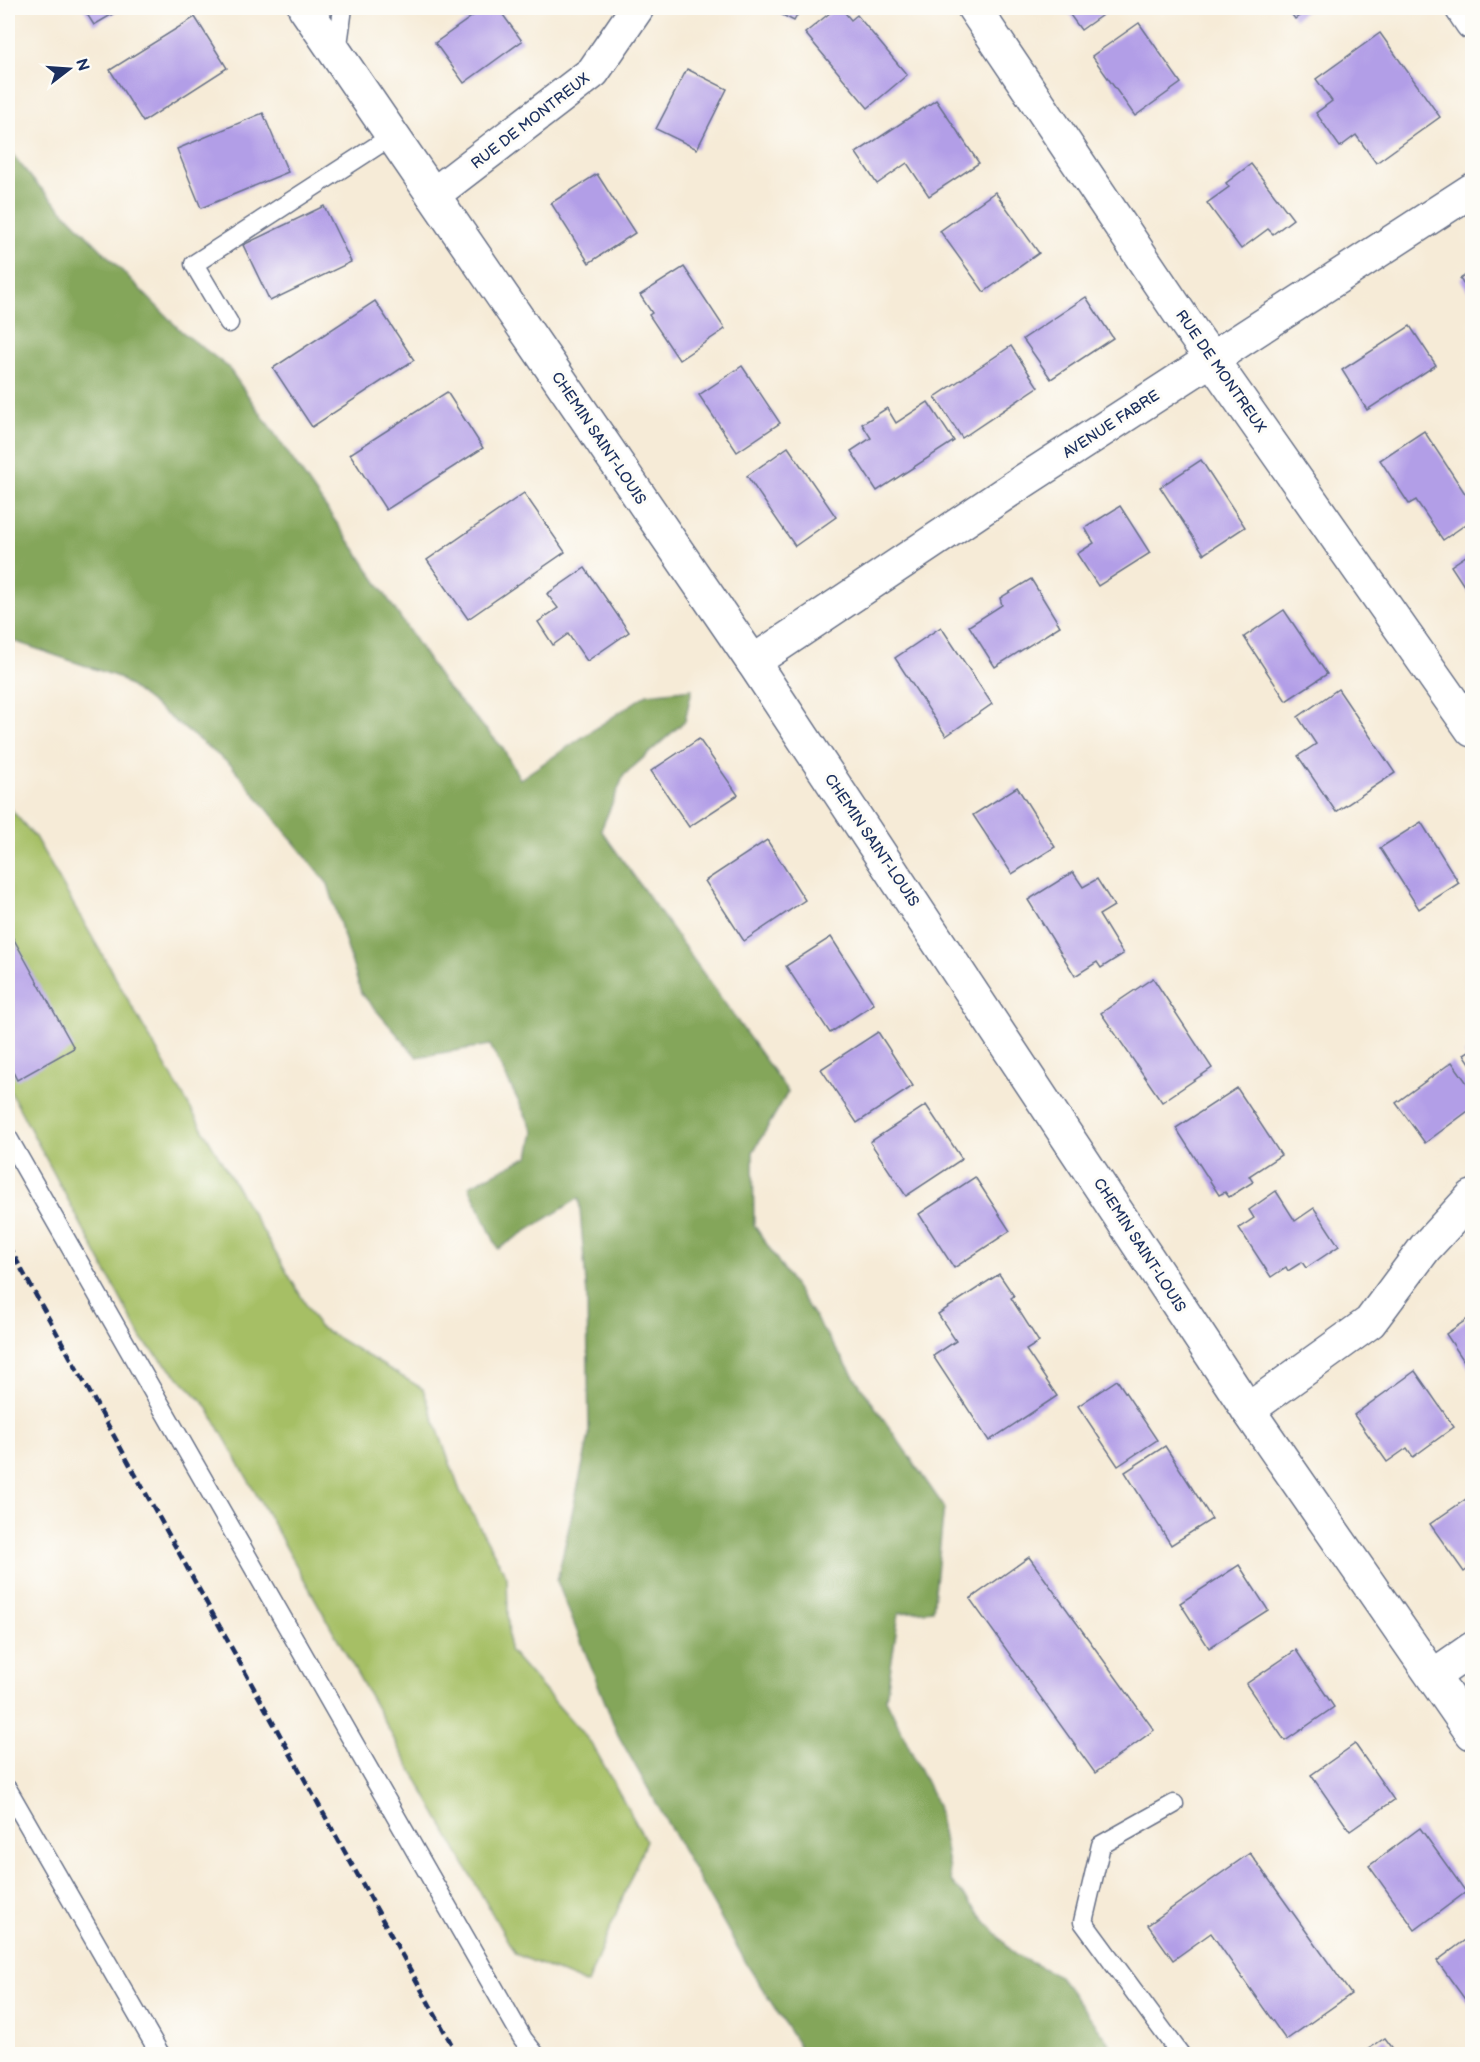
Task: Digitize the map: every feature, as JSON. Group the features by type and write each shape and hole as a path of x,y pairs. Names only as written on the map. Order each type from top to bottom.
{"street":[{"name":"CHEMIN SAINT-LOUIS","path":"305,8 753,663 1248,1410 1473,1732"},
{"name":"RUE DE MONTREUX","path":"433,195 592,72 637,8"},
{"name":"RUE DE MONTREUX","path":"974,8 1213,359 1473,730"},
{"path":"1462,8 1473,23"},
{"name":"AVENUE FABRE","path":"753,663 1025,480 1473,190"},
{"path":"1248,1410 1370,1322 1425,1248 1473,1197"},
{"path":"1433,1676 1473,1648"}],"lane":[{"path":"336,54 343,8"},
{"path":"229,323 194,264 392,136"},
{"path":"8,1138 523,2038 535,2055"},
{"path":"8,1790 160,2055"},
{"path":"1174,1804 1101,1845 1083,1922 1180,2055"}],"green space":[{"path":"8,149 34,181 181,331 228,367 361,558 444,684 502,747 520,779 647,694 692,689 685,721 624,775 601,830 788,1092 753,1152 754,1225 944,1507 933,1610 899,1613 886,1699 937,1805 951,1881 1015,1955 1059,1976 1118,2054 804,2054 748,1966 618,1735 557,1581 589,1436 587,1296 579,1198 498,1249 469,1186 529,1156 534,1132 490,1045 417,1057 361,993 328,884 232,766 118,677 8,639"},
{"path":"8,806 35,837 319,1327 423,1389 460,1491 507,1577 509,1650 592,1744 646,1841 587,1984 515,1954 206,1405 143,1341 8,1087"}],"building":[{"path":"83,8 123,8 94,25"},
{"path":"484,8 498,8 522,41 464,83 435,43"},
{"path":"769,8 801,8 794,21"},
{"path":"836,8 841,8 851,20 857,15 907,75 868,108 805,33"},
{"path":"1065,8 1112,8 1081,30"},
{"path":"1287,8 1310,8 1295,19"},
{"path":"195,17 227,68 143,122 110,70"},
{"path":"1139,23 1181,83 1135,116 1092,56"},
{"path":"1380,33 1440,117 1376,163 1356,135 1340,147 1316,113 1332,101 1316,79"},
{"path":"687,69 727,89 697,149 656,129"},
{"path":"936,100 979,163 929,196 907,163 877,184 856,153"},
{"path":"263,113 288,172 201,208 177,149"},
{"path":"1251,164 1293,219 1273,234 1268,229 1241,249 1207,203 1229,187 1226,183"},
{"path":"597,174 635,233 589,263 551,203"},
{"path":"995,192 1039,253 984,292 940,231"},
{"path":"324,206 351,262 270,301 243,245"},
{"path":"684,267 725,329 679,360 649,315 652,313 640,295"},
{"path":"1472,271 1472,297 1460,279"},
{"path":"1086,297 1113,338 1051,379 1023,339"},
{"path":"375,301 414,360 312,427 273,368"},
{"path":"1410,326 1436,365 1367,410 1342,370"},
{"path":"1011,346 1038,387 962,438 935,397"},
{"path":"742,366 780,423 737,452 699,395"},
{"path":"447,392 483,448 386,510 350,454"},
{"path":"928,402 954,441 877,491 851,451 871,438 862,424 887,408 896,423"},
{"path":"1424,431 1472,504 1472,520 1443,540 1416,500 1409,504 1380,460"},
{"path":"788,447 836,517 795,546 747,476"},
{"path":"1201,460 1245,527 1204,554 1160,487"},
{"path":"524,493 565,552 468,619 427,560"},
{"path":"1120,506 1150,553 1098,586 1077,554 1094,543 1085,528"},
{"path":"1472,552 1472,598 1451,566"},
{"path":"585,568 629,632 587,661 568,634 553,645 538,622 558,608 547,594"},
{"path":"1031,579 1060,626 995,667 969,626 1002,605 1000,598"},
{"path":"1284,610 1327,674 1286,701 1244,637"},
{"path":"941,627 992,704 946,736 895,658"},
{"path":"1338,689 1395,773 1336,812 1298,756 1316,744 1298,717"},
{"path":"699,739 738,795 689,827 651,771"},
{"path":"1017,787 1055,847 1012,874 973,815"},
{"path":"1421,822 1459,883 1419,909 1380,848"},
{"path":"767,840 805,900 744,941 705,881"},
{"path":"1073,872 1083,887 1097,879 1114,906 1099,915 1123,954 1101,968 1097,962 1075,976 1028,900"},
{"path":"12,936 74,1048 17,1080 8,1062 8,938"},
{"path":"831,937 874,1004 830,1033 786,966"},
{"path":"1153,978 1212,1068 1162,1102 1101,1013"},
{"path":"878,1032 913,1086 857,1123 821,1069"},
{"path":"1472,1049 1472,1066 1464,1054"},
{"path":"1452,1062 1472,1090 1472,1108 1425,1143 1396,1103"},
{"path":"1237,1088 1281,1155 1249,1176 1253,1182 1229,1197 1225,1192 1219,1195 1176,1128"},
{"path":"926,1105 962,1159 906,1196 870,1142"},
{"path":"975,1177 1010,1231 954,1268 919,1214"},
{"path":"1276,1191 1295,1221 1314,1208 1339,1246 1306,1268 1302,1262 1288,1271 1286,1267 1271,1277 1239,1228 1254,1218 1249,1210"},
{"path":"999,1274 1014,1296 1011,1298 1039,1342 1026,1350 1057,1396 989,1441 933,1356 956,1341 938,1314"},
{"path":"1472,1316 1472,1373 1446,1334"},
{"path":"1415,1371 1454,1427 1413,1457 1407,1448 1387,1462 1354,1415"},
{"path":"1117,1380 1157,1440 1118,1466 1078,1406"},
{"path":"1165,1446 1212,1519 1171,1545 1125,1472"},
{"path":"1472,1495 1472,1566 1464,1572 1430,1524"},
{"path":"1029,1557 1154,1730 1095,1773 970,1599"},
{"path":"1239,1565 1268,1610 1209,1648 1180,1603"},
{"path":"1296,1650 1334,1707 1285,1741 1246,1684"},
{"path":"1355,1744 1394,1800 1350,1831 1311,1775"},
{"path":"1420,1828 1466,1892 1415,1930 1369,1866"},
{"path":"1250,1853 1351,1994 1286,2040 1211,1933 1173,1960 1148,1925"},
{"path":"1472,1935 1472,2009 1437,1961"},
{"path":"1385,2038 1397,2054 1361,2054"}],"railway":[{"path":"8,1245 457,2054"}]}
